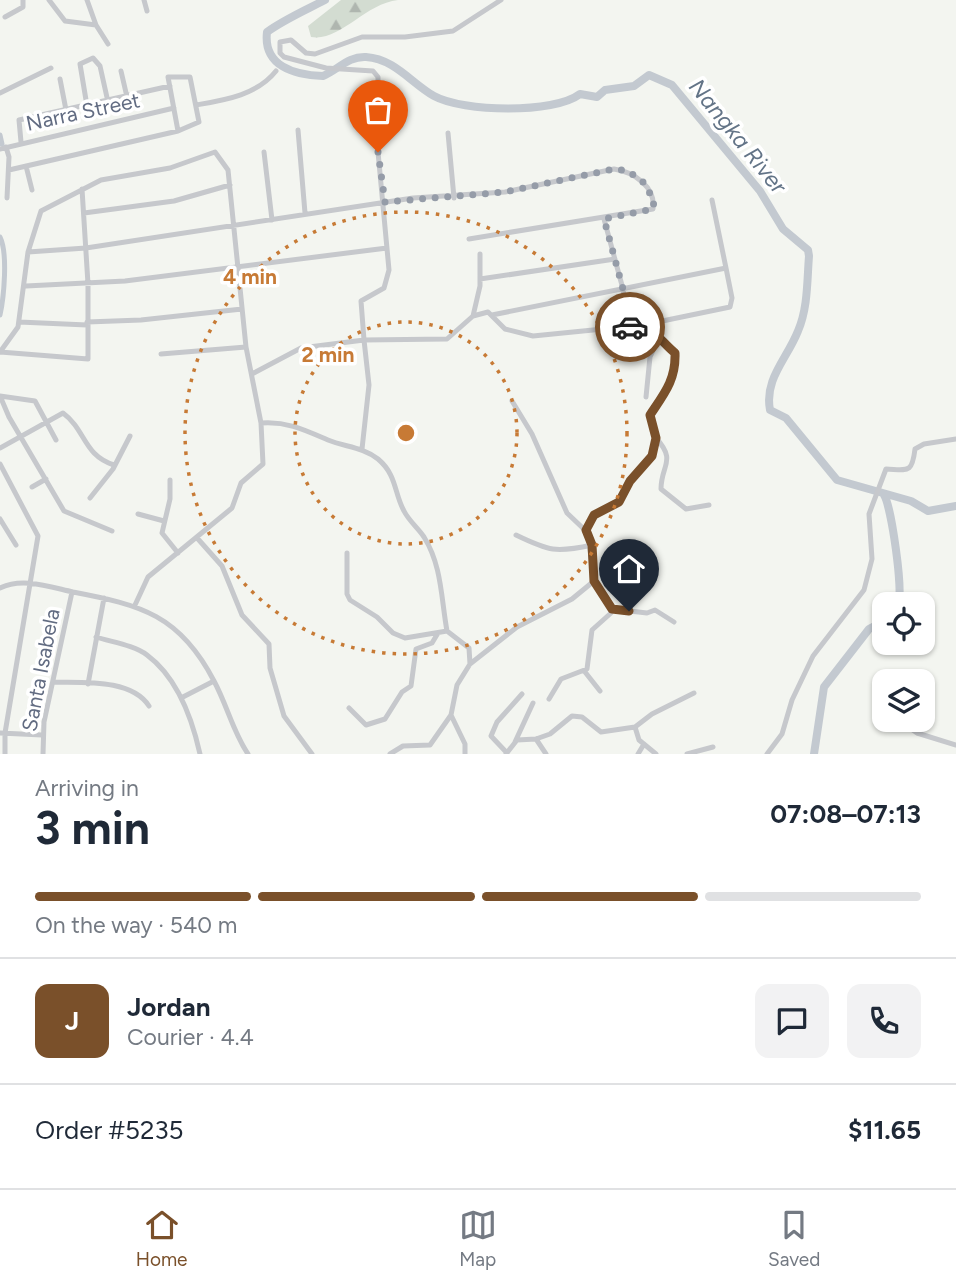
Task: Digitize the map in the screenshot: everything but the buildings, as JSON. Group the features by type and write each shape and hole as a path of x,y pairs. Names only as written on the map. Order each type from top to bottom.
{"street":[{"path":"5,17 23,8 23,0"},
{"path":"49,0 68,22 96,25"},
{"path":"87,0 96,25 108,44"},
{"path":"144,0 147,11"},
{"path":"362,449 369,385 361,301 384,288 388,281 385,202 378,152 378,77 373,71 327,68 284,57 280,53 280,43 291,40 306,53 316,54 362,37 405,37 453,31 501,0"},
{"path":"87,106 80,64 93,58 100,66 108,102"},
{"path":"0,93 51,68"},
{"path":"121,71 127,97"},
{"path":"196,105 229,101 263,83 276,71"},
{"path":"9,170 177,131 200,122 190,77 167,77 177,131"},
{"path":"60,79 66,110"},
{"path":"21,142 19,120 170,86"},
{"name":"Narra Street","path":"3,148 174,108"},
{"path":"298,130 305,213"},
{"path":"448,132 454,198"},
{"path":"3,148 9,170 7,198"},
{"path":"82,189 88,284 88,359 0,352 19,322 26,286 28,252 41,211 82,189 101,180 170,168 215,152 224,161 230,185 246,347 261,423 263,464 241,483 232,508 198,539 148,577 135,605"},
{"path":"264,152 272,220"},
{"path":"26,166 32,190"},
{"path":"28,252 86,248 385,202 505,192 614,169 628,171 643,182 654,200 653,209 469,239"},
{"path":"84,213 174,201 230,185"},
{"path":"252,374 301,348 364,340 447,339 473,316 488,313 512,332 533,336 643,325 730,307 733,298 712,200"},
{"path":"604,219 623,289 628,327"},
{"path":"26,286 88,284 240,268 387,248"},
{"path":"473,316 480,279 480,254"},
{"path":"480,279 615,259"},
{"path":"492,315 726,268"},
{"path":"19,322 87,323 141,320 243,309"},
{"path":"586,530 594,515 619,502 630,481 652,456 656,438 650,415 673,382 676,371 675,353 658,339 650,328 643,325"},
{"path":"646,397 650,357 658,339"},
{"path":"161,354 246,347"},
{"path":"56,440 42,409 35,401 0,396 20,437 64,511 112,531"},
{"path":"512,401 531,434 567,513 586,530 592,545 594,581 612,609 610,616 592,630 590,655 585,672"},
{"path":"0,448 64,413 90,452 114,465"},
{"path":"261,423 291,424 339,445 362,449 385,465 398,488 404,513 425,538 443,584 447,631 469,648 470,664"},
{"path":"90,498 114,465 130,436"},
{"path":"656,438 665,448 669,459 661,489 686,509 709,505"},
{"path":"767,754 782,734 792,700 813,656 864,590 872,559 869,514 886,469 901,471 910,468 915,461 915,449 919,445 956,439"},
{"path":"0,464 38,536 2,733 5,754"},
{"path":"32,487 46,479"},
{"path":"170,480 170,499 162,533 178,553"},
{"path":"138,514 164,521"},
{"path":"0,519 16,545"},
{"path":"516,536 549,551 561,552 592,545"},
{"path":"198,539 222,566 243,615 268,644 270,668 284,716 312,754"},
{"path":"347,553 347,594 350,600 377,617 393,633 405,638 447,631"},
{"path":"390,754 403,746 430,745 451,715 457,685 470,664 517,627 572,599 594,581"},
{"path":"0,588 31,584 135,605 156,614 196,650 214,681 248,754"},
{"name":"Santa Isabela","path":"43,754 43,735 72,592"},
{"path":"88,684 104,598"},
{"path":"612,609 647,613 655,610 674,622"},
{"path":"349,708 366,725 385,719 402,692 411,686 416,649 432,643 438,633"},
{"path":"96,637 147,654 181,698 192,718 200,754"},
{"path":"585,672 600,691"},
{"path":"549,699 561,680 585,672"},
{"path":"181,698 214,681"},
{"path":"53,682 122,688 137,694 149,706"},
{"path":"515,742 550,734 575,715 601,732 635,727 652,714 694,693"},
{"path":"522,694 497,722 491,736 506,753 515,742 533,703"},
{"path":"451,715 465,744 465,754"},
{"path":"635,727 644,744 656,754"},
{"path":"916,732 956,745"},
{"path":"2,733 43,735"},
{"path":"536,739 546,754"},
{"path":"638,754 644,744"},
{"path":"687,754 713,747"}],"green space":[{"path":"341,0 398,0 374,8 332,34 311,37 308,26"}],"waterway":[{"name":"Nangka River","path":"325,0 267,32 267,44 275,61 291,71 323,76 360,57 376,59 394,67 434,96 486,108 530,108 550,105 580,94 597,97 605,90 634,86 649,75 672,85 760,191 783,229 808,250 804,313 773,379 770,410 786,418 837,480 911,501 928,511 956,506"},
{"path":"0,135 2,144"},
{"path":"0,237 5,264 0,315"},
{"path":"884,495 896,549 899,592"},
{"path":"814,754 824,687 872,627"}],"way so far":[{"path":"378,152 385,202 505,192 588,173 614,169 628,171 643,182 654,200 653,209 604,219 630,327"}],"route":[{"path":"629,611 612,609 594,581 592,545 586,530 594,515 619,502 630,481 644,469 652,456 656,438 650,415 673,382 676,371 675,353 658,339 650,328 643,325 630,327"}]}
